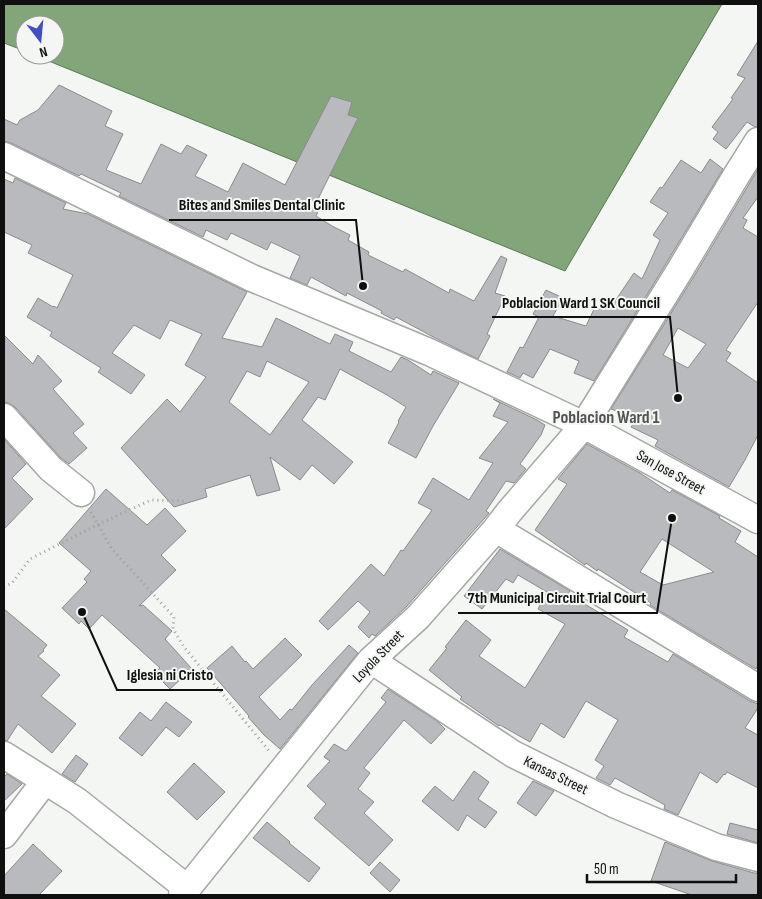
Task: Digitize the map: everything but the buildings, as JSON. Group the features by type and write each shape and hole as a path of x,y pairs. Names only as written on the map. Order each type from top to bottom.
{"street":[{"name":"Loyola Street","path":"185,892 371,660 418,617 584,425 758,141"},
{"name":"San Jose Street","path":"4,156 252,278 429,352 584,425 758,520"},
{"path":"4,417 51,470 81,493"},
{"path":"496,529 758,688"},
{"name":"Kansas Street","path":"371,660 514,754 616,805 716,847 758,858"},
{"path":"4,755 77,801 185,892"},
{"path":"4,835 45,781"}],"path":[{"path":"81,493 112,549 174,617 173,629 184,647 283,768"},
{"path":"4,587 12,583 30,559 99,524 151,500 184,501"}],"shaded area":[{"path":"4,4 722,4 565,271 59,65 65,65 65,15 15,15 15,47 4,43"}],"place":[{"name":"Bites and Smiles Dental Clinic","path":"363,286"},
{"name":"Poblacion Ward 1 SK Council","path":"678,398"},
{"name":"7th Municipal Circuit Trial Court","path":"672,518"},
{"name":"Iglesia ni Cristo","path":"82,612"}],"district":[{"name":"Poblacion Ward 1","path":"606,417"}]}
